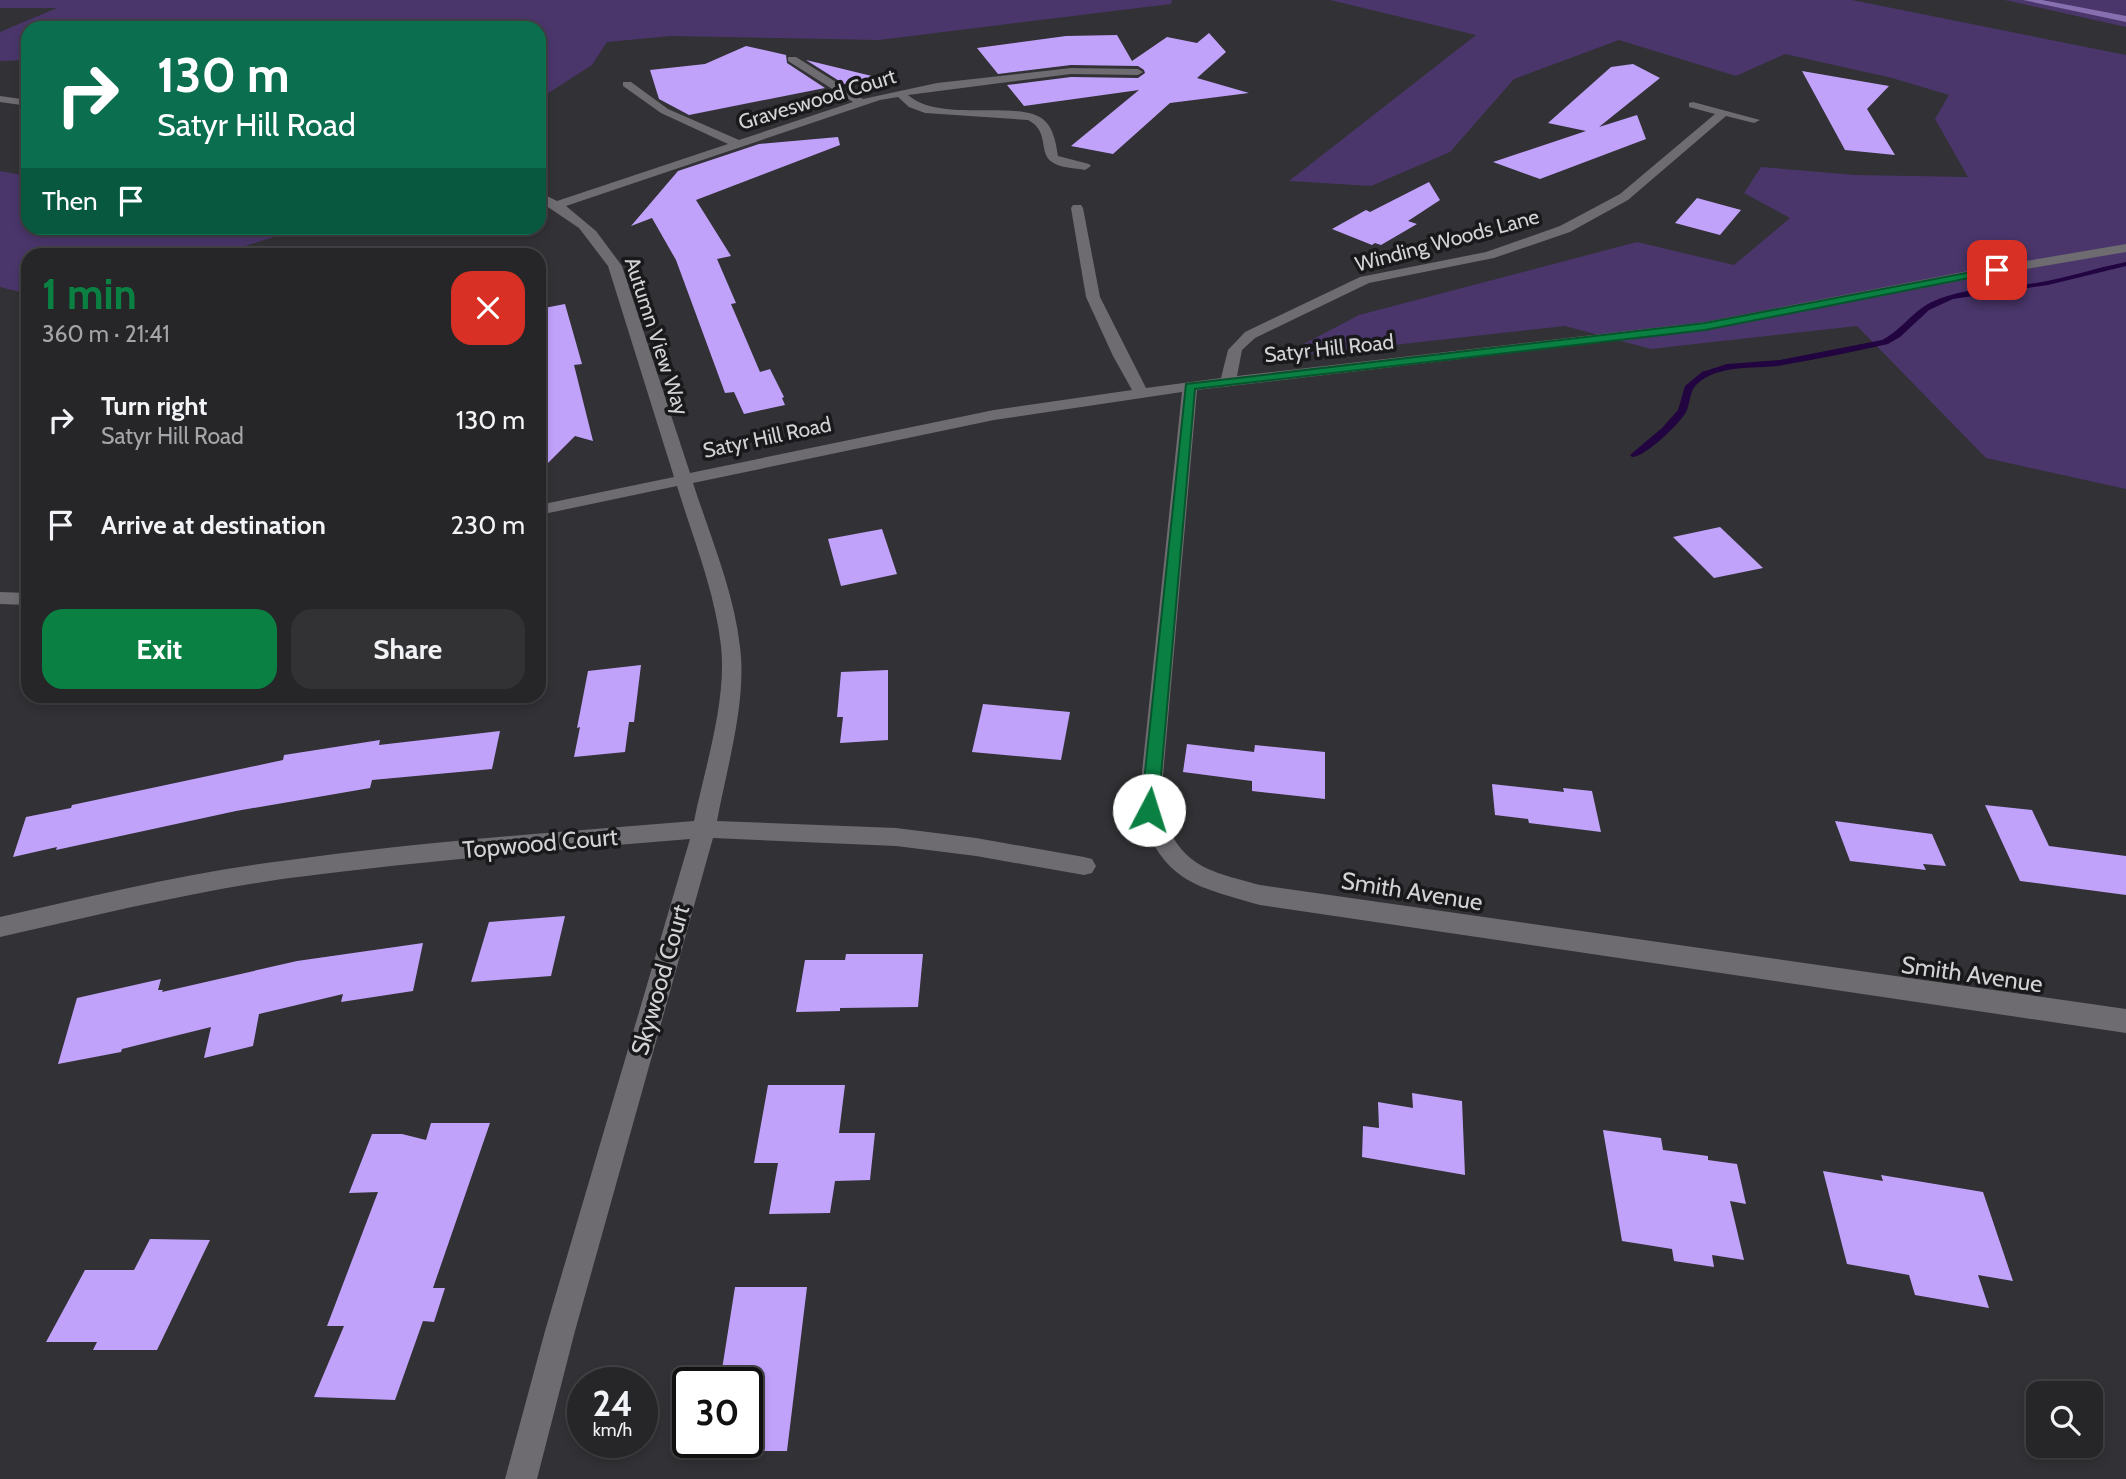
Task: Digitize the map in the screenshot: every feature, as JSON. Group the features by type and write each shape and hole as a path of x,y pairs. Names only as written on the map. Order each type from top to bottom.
{"main road":[{"path":"2028,0 2126,19"}],"street":[{"path":"792,59 861,102"},
{"name":"Graveswood Court","path":"557,205 861,102 900,93 1071,71 1138,72"},
{"path":"627,84 641,97 661,108 736,143"},
{"path":"900,93 913,105 925,110 1030,117 1040,120 1045,126 1053,158 1059,162 1085,166"},
{"path":"0,99 21,102"},
{"path":"1693,105 1754,120"},
{"name":"Winding Woods Lane","path":"1229,382 1231,354 1237,344 1250,335 1365,280 1489,255 1565,229 1624,197 1724,112"},
{"name":"Autumn View Way","path":"546,200 594,233 615,266 681,478"},
{"path":"1077,208 1093,297 1120,356 1141,393"},
{"name":"Satyr Hill Road","path":"546,508 947,424 1190,386 1705,327 1973,274 2126,248"},
{"name":"Smith Avenue","path":"1190,386 1149,810 1158,838 1178,866 1207,879 1260,895 2126,1021"},
{"name":"Skywood Court","path":"521,1479 563,1318 704,828 723,739 729,699 731,648 722,601 681,478"},
{"path":"0,598 21,599"},
{"name":"Topwood Court","path":"0,927 156,891 281,870 540,842 704,828 896,837 975,847 1084,866"}],"shaded area":[{"path":"0,0 1172,0 1171,4 879,40 671,36 607,42 592,65 546,95 546,21 26,21 57,8 0,8"},
{"path":"1330,0 1852,0 2126,55 2126,489 1986,458 1857,326 1651,349 1565,326 1277,358 1359,315 1637,242 1734,265 1790,218 1744,193 1761,167 1855,175 1968,177 1935,119 1949,95 1892,78 1785,54 1736,76 1619,40 1514,79 1450,152 1371,186 1289,181 1476,35"},
{"path":"2004,0 2126,0 2126,27 2010,1"},
{"path":"21,23 21,60 0,61 0,32"},
{"path":"0,171 21,175 21,235 280,235 241,248 21,248 21,292 0,287"}],"building":[{"path":"1209,33 1226,52 1197,78 1249,93 1170,103 1113,154 1071,146 1139,90 1024,106 1007,85 1071,77 1138,78 1145,73 1144,70 1138,66 1071,65 998,74 977,48 1066,36 1117,35 1132,61 1167,37 1197,43"},
{"path":"746,46 786,55 787,63 825,88 689,115 659,99 650,70 705,64"},
{"path":"806,60 876,77 844,84"},
{"path":"1633,64 1660,78 1599,127 1637,115 1646,139 1540,179 1493,162 1586,131 1548,123 1611,67"},
{"path":"1802,71 1889,86 1867,109 1895,155 1845,150"},
{"path":"838,137 840,145 696,200 731,256 717,259 736,303 731,304 760,372 770,369 784,397 782,398 785,405 744,414 734,392 725,393 676,260 652,218 631,226 678,171 759,144"},
{"path":"1429,182 1440,200 1408,221 1417,224 1381,245 1372,245 1332,229 1366,210 1370,212"},
{"path":"1697,198 1741,210 1720,235 1675,223"},
{"path":"565,304 582,364 574,365 593,441 575,436 546,465 546,308"},
{"path":"1720,527 1763,568 1714,578 1673,537"},
{"path":"882,529 897,574 841,586 828,539"},
{"path":"641,665 634,722 629,722 625,752 574,757 588,671"},
{"path":"888,670 888,740 840,743 843,717 837,717 841,672"},
{"path":"983,704 1070,712 1061,760 972,752"},
{"path":"500,731 492,769 372,780 370,788 236,811 13,857 26,817 71,808 72,805 283,760 284,755 380,740 379,745"},
{"path":"1187,744 1254,752 1255,745 1325,752 1325,799 1252,791 1252,781 1183,772"},
{"path":"1492,784 1564,792 1563,788 1592,791 1601,832 1529,823 1528,819 1495,815"},
{"path":"1985,805 2032,810 2049,846 2126,856 2126,895 2020,881"},
{"path":"1835,821 1932,834 1946,866 1923,864 1926,870 1850,861"},
{"path":"565,916 551,976 471,982 489,922"},
{"path":"423,943 413,991 341,1002 343,994 259,1014 253,1046 204,1058 211,1027 122,1049 121,1052 58,1064 77,998 161,979 158,990 163,990 162,992 297,961"},
{"path":"846,954 923,954 918,1007 840,1008 840,1011 796,1012 805,960 845,960"},
{"path":"768,1085 845,1085 839,1133 875,1133 870,1180 835,1181 830,1213 769,1214 778,1163 754,1163"},
{"path":"1412,1093 1462,1101 1465,1175 1362,1157 1363,1126 1379,1128 1378,1102 1413,1108"},
{"path":"431,1123 490,1123 433,1288 445,1288 434,1322 423,1321 395,1400 314,1397 344,1326 327,1326 378,1192 349,1193 372,1134 402,1134 426,1140"},
{"path":"1603,1130 1661,1138 1663,1150 1708,1156 1708,1160 1737,1164 1746,1204 1730,1201 1744,1260 1712,1255 1714,1267 1674,1261 1672,1249 1622,1241"},
{"path":"1823,1171 1883,1181 1881,1175 1983,1192 2013,1281 1978,1275 1989,1308 1915,1295 1909,1275 1847,1264"},
{"path":"150,1239 210,1240 157,1350 93,1350 97,1342 46,1342 85,1270 134,1270"},
{"path":"735,1287 807,1287 787,1451 763,1451 763,1367 722,1367"}],"waterway":[{"path":"1635,455 1665,430 1682,411 1689,386 1705,374 1727,367 1780,363 1885,342 1897,335 1915,316 1937,302 1980,292 2048,283 2126,264"}],"route":[{"path":"1149,810 1190,386 1705,327 1997,270"}]}
